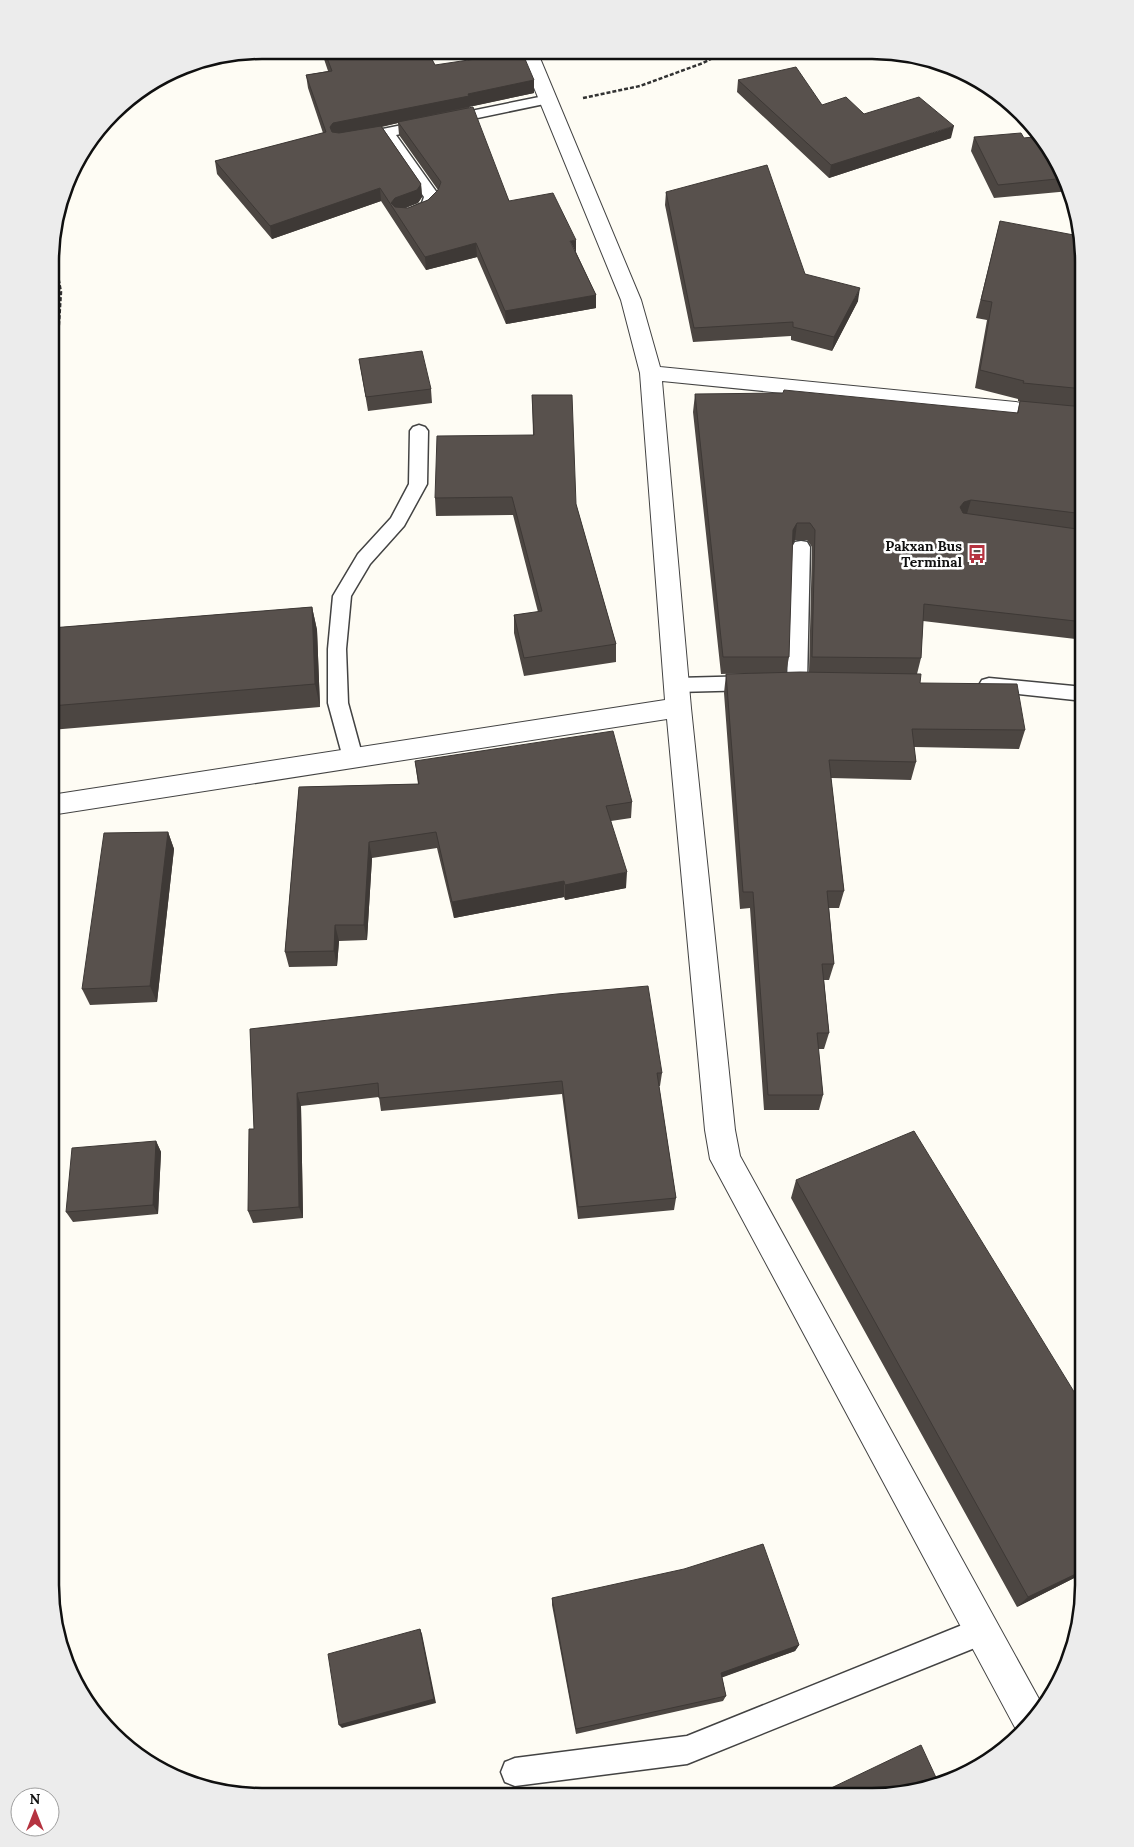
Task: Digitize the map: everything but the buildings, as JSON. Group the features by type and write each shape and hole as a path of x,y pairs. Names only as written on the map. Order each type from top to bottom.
{"street":[{"path":"531,59 631,300 651,373 677,696 720,1130 725,1159 1028,1715"},
{"path":"651,373 1074,415"},
{"path":"59,804 353,758 677,696"}],"lane":[{"path":"340,141 550,102"},
{"path":"387,132 432,197 431,203 424,210 402,216"},
{"path":"353,758 338,703 337,649 342,596 364,559 398,522 418,484 419,431"},
{"path":"782,683 801,547"},
{"path":"677,696 782,683 817,682"},
{"path":"975,685 1004,685 1075,693"},
{"path":"515,1772 688,1750 982,1631"}],"path":[{"path":"550,102 640,86 711,59"},
{"path":"59,281 61,292 59,323"}],"place":[{"name":"Pakxan Bus Terminal","path":"977,554"}]}
